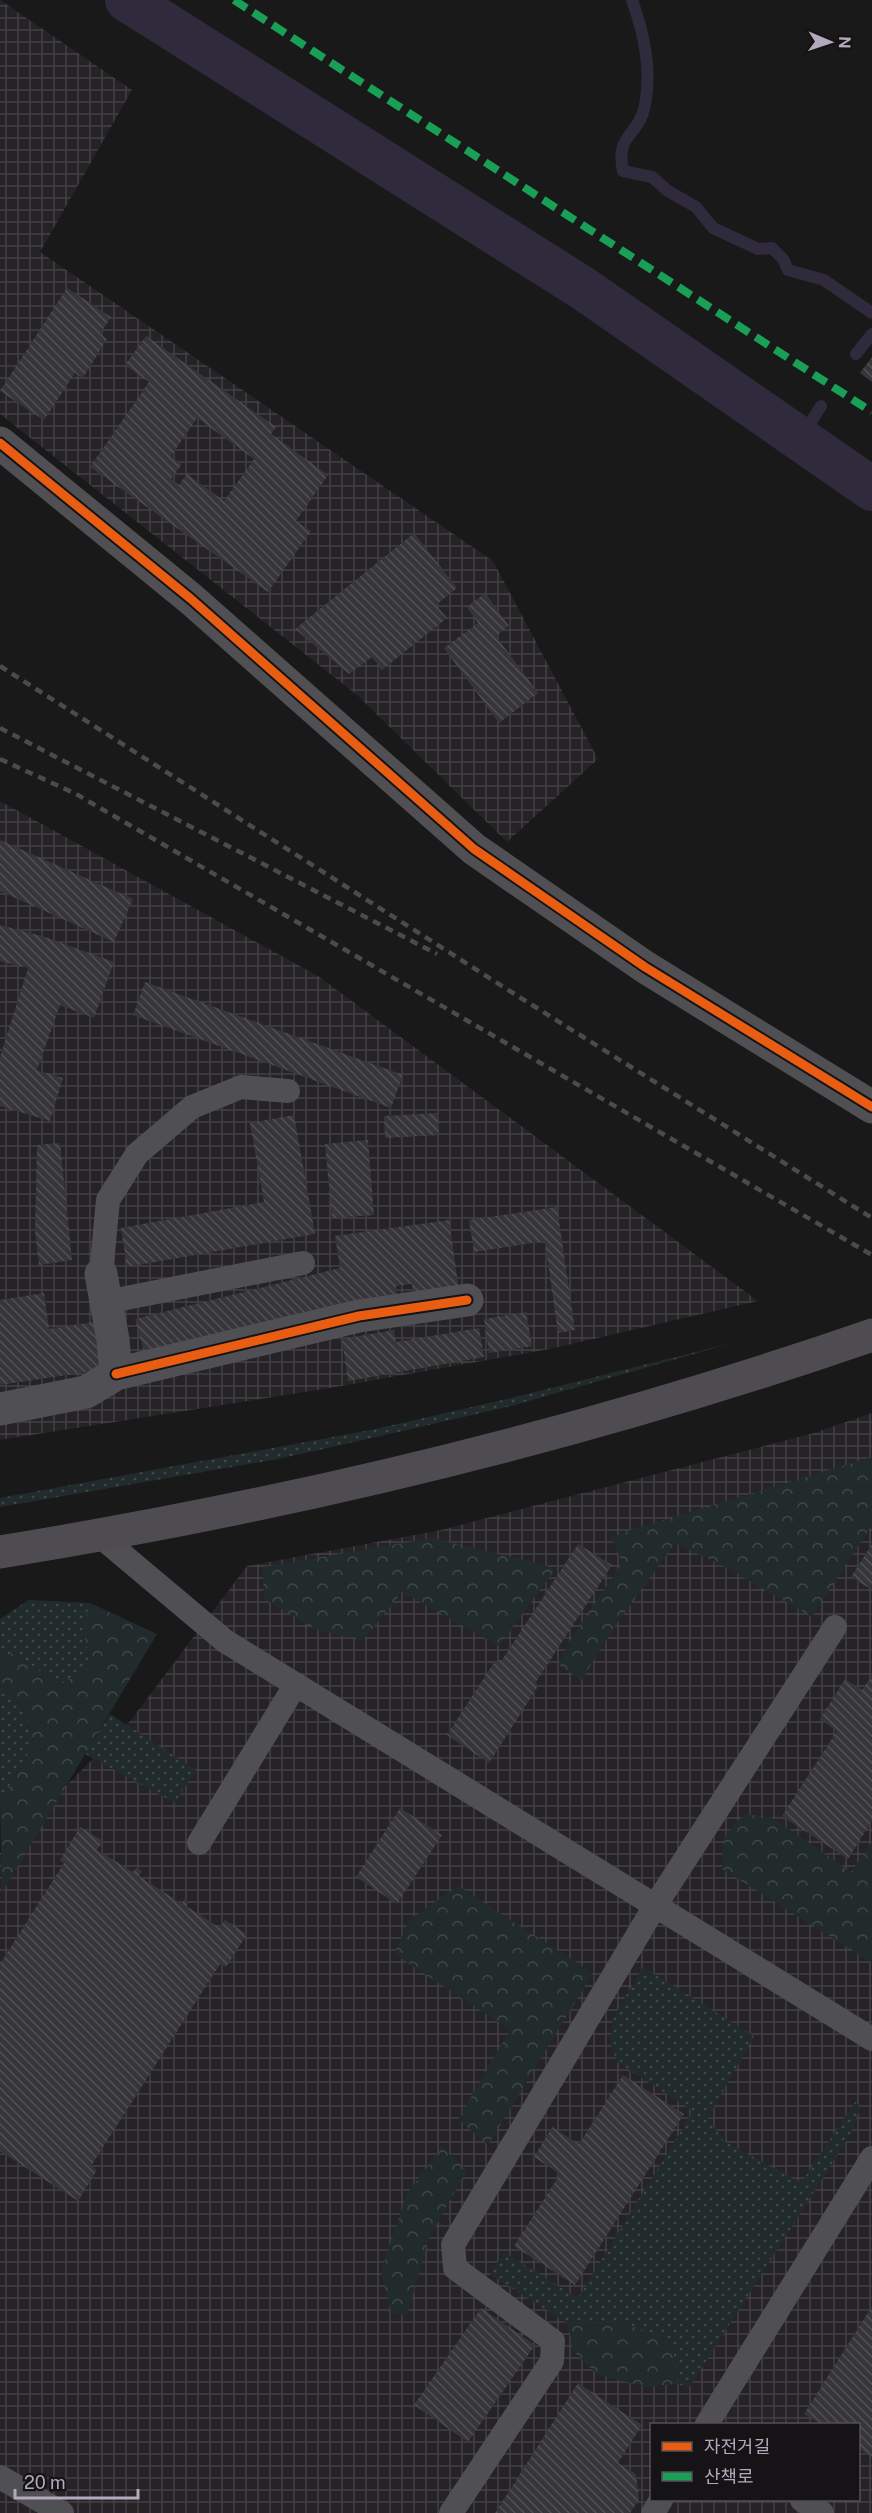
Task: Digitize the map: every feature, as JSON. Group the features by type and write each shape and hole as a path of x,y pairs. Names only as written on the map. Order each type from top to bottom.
{"main road":[{"path":"0,1552 100,1536 381,1476 571,1429 685,1397 872,1335"}],"street":[{"path":"0,443 191,599 474,849 645,966 872,1107"},
{"path":"104,1288 116,1374"},
{"path":"0,1409 86,1392 116,1374 359,1316 467,1300"}],"lane":[{"path":"288,1091 241,1087 192,1107 137,1154 108,1200 104,1288 303,1263"},
{"path":"100,1536 225,1641 872,2039"},
{"path":"451,2513 552,2361 553,2341 455,2268 453,2245 655,1906 835,1627"},
{"path":"199,1843 296,1684"},
{"path":"709,2423 872,2158"},
{"path":"0,2477 62,2513"},
{"path":"805,2501 822,2513"}],"shaded area":[{"path":"0,0 132,90 40,252 493,561 598,759 507,842 357,695 0,414"},
{"path":"0,801 318,976 758,1301 550,1349 330,1388 0,1440"},
{"path":"872,1413 872,2513 0,2513 0,1853 131,1720 247,1566 441,1530 814,1433"}],"green space":[{"path":"736,1342 511,1406 372,1438 278,1459 0,1507 0,1498 371,1430"},
{"path":"872,1457 872,1525 812,1617 727,1568 675,1543 613,1629 582,1680 558,1665 572,1637 622,1563 611,1536"},
{"path":"432,1538 545,1565 555,1570 499,1646 402,1592 363,1641 315,1629 264,1599 263,1567"},
{"path":"29,1600 90,1603 83,1628 91,1668 57,1685 16,1653 0,1659 0,1619"},
{"path":"90,1603 157,1634 2,1893 0,1801 34,1744 22,1706 0,1684 0,1659 2,1656 16,1653 57,1685 91,1668 83,1628"},
{"path":"0,1684 22,1706 34,1744 0,1801"},
{"path":"110,1714 196,1770 175,1803 85,1754"},
{"path":"746,1814 773,1818 851,1872 872,1842 872,1963 722,1869 725,1837 732,1826"},
{"path":"458,1886 593,1973 488,2145 458,2119 510,2030 394,1954 409,1920"},
{"path":"643,1967 754,2036 708,2118 724,2141 801,2183 856,2101 860,2109 849,2137 689,2388 678,2384 672,2342 619,2321 568,2324 490,2274 504,2252 578,2298 693,2111 617,2062 610,2044 613,2018"},
{"path":"442,2147 467,2170 429,2238 407,2316 391,2312 381,2271 407,2194"},
{"path":"619,2321 672,2342 678,2384 645,2387 597,2374 573,2351 568,2324"}],"building":[{"path":"67,288 111,317 100,334 107,339 83,378 75,373 44,420 0,391"},
{"path":"146,336 276,427 271,434 328,475 296,521 311,531 268,592 90,467 149,382 125,365","holes":["197,418 254,459 224,501 187,474 179,485 171,479 182,464 171,456"]},
{"path":"872,357 872,382 860,373"},
{"path":"414,533 457,588 436,605 447,618 382,670 372,657 349,674 295,629"},
{"path":"485,593 509,626 496,636 538,693 499,723 444,648 478,623 467,607"},
{"path":"0,840 133,899 114,942 0,891"},
{"path":"0,925 45,937 114,962 94,1018 60,1005 37,1070 63,1078 50,1121 0,1106 0,1057 28,968 0,961"},
{"path":"145,982 403,1075 391,1108 133,1015"},
{"path":"438,1113 439,1135 385,1138 384,1116"},
{"path":"294,1115 315,1234 127,1267 121,1228 264,1202 250,1123"},
{"path":"368,1140 374,1215 332,1218 325,1144"},
{"path":"60,1143 72,1260 39,1265 35,1230 37,1145"},
{"path":"557,1207 575,1330 558,1333 545,1241 474,1252 469,1220"},
{"path":"449,1220 459,1291 413,1297 412,1284 396,1286 398,1299 145,1356 135,1319 340,1268 335,1236"},
{"path":"44,1293 49,1329 100,1321 107,1369 0,1385 0,1300"},
{"path":"526,1312 532,1346 489,1353 484,1319"},
{"path":"479,1328 484,1357 348,1381 342,1339 394,1330 396,1342"},
{"path":"578,1544 612,1565 536,1682 538,1686 489,1763 447,1735 493,1664 502,1660"},
{"path":"872,1544 872,1590 851,1577"},
{"path":"872,1675 872,1821 848,1859 782,1816 837,1731 820,1719 845,1679 862,1690"},
{"path":"400,1808 442,1835 397,1904 356,1877"},
{"path":"80,1827 103,1841 97,1850 133,1872 136,1868 142,1871 139,1876 182,1904 185,1899 189,1902 186,1906 220,1928 225,1920 247,1934 226,1967 220,1964 91,2166 97,2170 78,2201 0,2151 0,1964 64,1863 60,1860"},
{"path":"623,2075 684,2114 575,2285 514,2246 560,2174 534,2157 552,2127 579,2144"},
{"path":"872,2306 872,2457 860,2449 860,2423 819,2423 804,2414"},
{"path":"481,2308 535,2345 468,2442 414,2405"},
{"path":"578,2383 642,2425 618,2463 636,2474 639,2500 630,2513 495,2513"}],"waterway":[{"path":"127,0 584,289 872,489"},
{"path":"632,0 646,52 648,78 642,115 622,149 623,171 652,177 668,191 696,207 713,228 758,249 772,248 783,259 788,270 824,280 872,313"},
{"path":"856,354 872,334"},
{"path":"801,438 821,406"}],"railway":[{"path":"0,666 513,993 872,1218"},
{"path":"0,728 437,954"},
{"path":"0,759 76,794 872,1255"}],"marked path":[{"path":"234,0 872,412"}],"cycle path":[{"path":"0,443 191,599 474,849 645,967 872,1107"},
{"path":"116,1374 359,1316 467,1300"}]}
